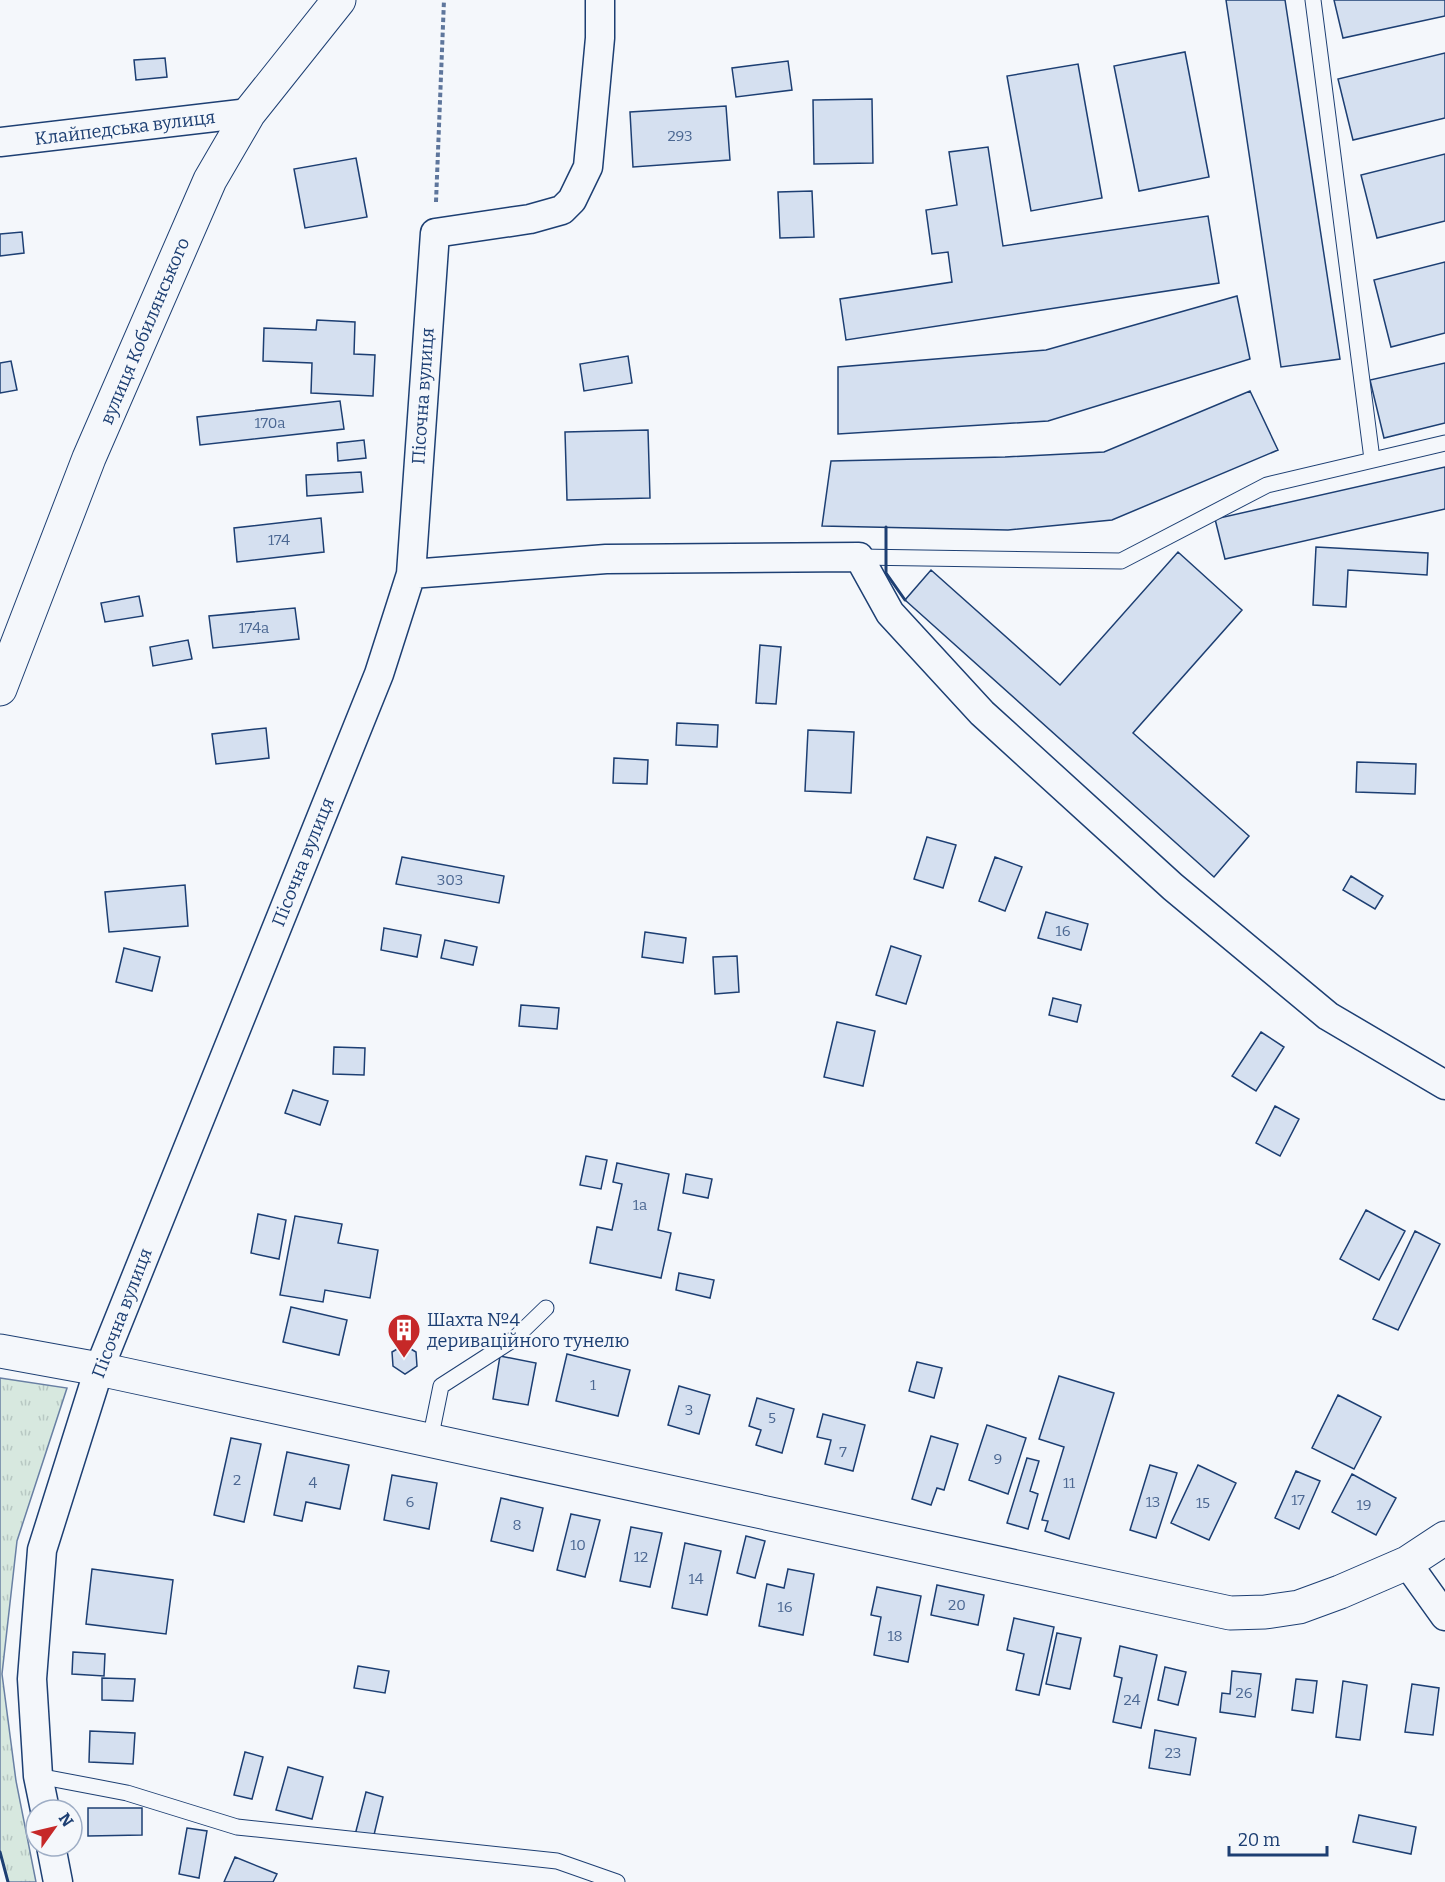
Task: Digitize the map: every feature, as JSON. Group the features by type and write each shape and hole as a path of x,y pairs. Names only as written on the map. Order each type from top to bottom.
{"street":[{"name":"вулиця Кобилянського","path":"0,689 89,458 210,180 249,113 339,0"},
{"path":"435,233 530,219 562,210 572,200 588,167 600,38 600,0"},
{"name":"Клайпедська вулиця","path":"0,142 249,113"},
{"name":"Пісочна вулиця","path":"43,1798 39,1776 32,1678 42,1550 99,1369 379,674 411,574 435,233"},
{"path":"411,574 606,559 859,557 890,613 982,713 1173,887 1328,1016 1445,1085"},
{"path":"0,1351 99,1369 1230,1613 1265,1612 1299,1607 1340,1593 1407,1563 1445,1538"},
{"path":"1407,1563 1445,1616"},
{"path":"53,1858 58,1882"}],"lane":[{"path":"1313,0 1372,459"},
{"path":"859,557 1121,561 1267,485 1445,443"},
{"path":"430,1440 441,1386 514,1339 546,1308"},
{"path":"39,1776 128,1793 237,1827 557,1861 617,1882"}],"path":[{"path":"435,233 444,0"}],"green space":[{"path":"0,1378 67,1388 17,1541 2,1674 16,1781 24,1821 24,1858 31,1858 36,1882 8,1882 0,1852"}],"building":[{"path":"1226,0 1285,0 1340,359 1281,367"},
{"path":"1334,0 1445,0 1445,16 1343,38"},
{"path":"1185,52 1209,177 1139,191 1114,66"},
{"path":"1445,53 1445,118 1353,140 1338,79"},
{"path":"165,58 167,77 136,80 134,60"},
{"path":"788,61 792,90 736,97 732,68"},
{"path":"1078,64 1102,198 1031,211 1007,76"},
{"path":"872,99 873,163 814,164 813,100"},
{"path":"726,106 730,160 633,167 630,112"},
{"path":"988,147 1003,246 1208,216 1219,283 846,340 840,299 952,282 948,252 932,254 926,210 957,205 949,152"},
{"path":"1445,154 1445,221 1377,238 1361,175"},
{"path":"356,158 367,217 305,228 294,169"},
{"path":"812,191 814,237 780,238 778,192"},
{"path":"22,232 24,253 0,256 0,234"},
{"path":"1445,262 1445,333 1391,347 1374,280"},
{"path":"1237,296 1250,359 1048,421 838,434 838,367 1046,350"},
{"path":"317,320 355,322 354,354 375,355 373,396 311,393 312,363 263,361 264,328 316,330"},
{"path":"628,356 632,383 584,391 580,364"},
{"path":"11,361 17,390 0,393 0,363"},
{"path":"1445,363 1445,423 1384,438 1370,380"},
{"path":"1250,391 1278,450 1112,520 1008,530 822,526 831,461 1104,452"},
{"path":"340,401 344,429 200,445 197,417"},
{"path":"648,430 650,498 567,500 565,432"},
{"path":"364,440 366,458 338,461 337,443"},
{"path":"1445,467 1445,509 1225,559 1215,519"},
{"path":"361,472 363,492 307,496 306,475"},
{"path":"321,518 324,552 237,562 234,528"},
{"path":"1316,547 1428,553 1427,575 1348,570 1346,607 1313,605"},
{"path":"1178,552 1242,610 1133,733 1249,836 1214,877 905,600 931,570 1060,685"},
{"path":"139,596 143,616 105,622 101,603"},
{"path":"295,608 299,639 213,648 209,616"},
{"path":"188,640 192,659 153,666 150,647"},
{"path":"760,645 781,647 776,704 756,703"},
{"path":"677,723 718,725 717,747 676,745"},
{"path":"266,728 269,758 216,764 212,734"},
{"path":"808,730 854,732 851,793 805,791"},
{"path":"614,758 648,760 647,784 613,783"},
{"path":"1357,762 1416,764 1415,794 1356,792"},
{"path":"927,837 956,845 943,888 914,879"},
{"path":"402,857 504,876 499,903 396,884"},
{"path":"995,857 1022,867 1005,911 979,901"},
{"path":"1351,876 1383,896 1375,909 1343,890"},
{"path":"185,885 188,926 109,932 105,892"},
{"path":"1046,912 1088,924 1081,950 1038,938"},
{"path":"384,928 421,935 417,957 381,950"},
{"path":"645,932 686,938 683,963 642,957"},
{"path":"445,940 477,947 473,965 441,958"},
{"path":"891,946 921,956 906,1004 876,995"},
{"path":"124,948 160,957 152,991 116,982"},
{"path":"737,956 739,992 715,994 713,957"},
{"path":"1053,998 1081,1005 1077,1022 1049,1015"},
{"path":"521,1005 559,1008 557,1029 519,1026"},
{"path":"837,1022 875,1031 863,1086 824,1077"},
{"path":"1261,1032 1284,1047 1256,1091 1232,1076"},
{"path":"334,1047 365,1048 364,1075 333,1074"},
{"path":"293,1090 328,1101 320,1125 285,1113"},
{"path":"1275,1106 1299,1119 1280,1156 1256,1143"},
{"path":"586,1156 607,1160 601,1189 580,1185"},
{"path":"617,1163 669,1174 658,1230 671,1233 661,1278 590,1263 597,1227 612,1230 622,1184 613,1182"},
{"path":"686,1174 712,1179 708,1198 683,1193"},
{"path":"1366,1210 1405,1231 1379,1280 1340,1259"},
{"path":"258,1214 286,1220 279,1259 251,1253"},
{"path":"295,1216 342,1224 338,1243 378,1250 370,1298 325,1290 323,1302 280,1295"},
{"path":"1415,1231 1440,1244 1398,1330 1373,1319"},
{"path":"679,1273 714,1280 710,1298 676,1290"},
{"path":"291,1307 347,1320 339,1355 283,1342"},
{"name":"Шахта №4 дериваційного тунелю","path":"404,1345 416,1352 417,1366 405,1374 393,1366 392,1352"},
{"path":"567,1354 630,1370 618,1416 556,1401"},
{"path":"500,1356 536,1363 528,1405 493,1399"},
{"path":"917,1362 942,1368 934,1398 909,1391"},
{"path":"1059,1376 1114,1393 1069,1539 1045,1531 1048,1521 1042,1520 1064,1447 1039,1439"},
{"path":"679,1386 710,1395 699,1434 668,1425"},
{"path":"1338,1395 1381,1417 1354,1469 1312,1448"},
{"path":"757,1398 794,1409 782,1453 756,1445 761,1430 749,1426"},
{"path":"823,1414 865,1425 853,1471 825,1464 831,1440 817,1437"},
{"path":"987,1425 1026,1438 1008,1494 969,1480"},
{"path":"931,1436 958,1444 944,1490 937,1488 931,1505 912,1499"},
{"path":"231,1438 261,1444 244,1522 214,1515"},
{"path":"287,1452 349,1465 340,1509 306,1502 302,1521 274,1515"},
{"path":"1027,1458 1039,1461 1030,1491 1038,1494 1028,1529 1007,1523"},
{"path":"1150,1465 1177,1473 1156,1538 1130,1530"},
{"path":"1198,1465 1236,1483 1209,1540 1171,1523"},
{"path":"1296,1471 1320,1481 1299,1529 1275,1518"},
{"path":"1352,1474 1396,1498 1376,1535 1332,1512"},
{"path":"392,1475 437,1483 429,1529 384,1520"},
{"path":"501,1498 543,1508 533,1551 491,1541"},
{"path":"571,1514 600,1520 585,1577 557,1570"},
{"path":"631,1527 662,1533 650,1587 620,1581"},
{"path":"746,1536 765,1541 755,1578 737,1573"},
{"path":"685,1543 721,1551 707,1615 672,1608"},
{"path":"92,1569 173,1580 166,1634 86,1624"},
{"path":"788,1569 814,1574 803,1635 759,1626 767,1584 784,1588"},
{"path":"937,1585 984,1595 978,1625 931,1615"},
{"path":"877,1587 921,1596 908,1662 874,1655 881,1617 871,1615"},
{"path":"1014,1618 1054,1627 1039,1695 1016,1690 1024,1654 1007,1650"},
{"path":"1057,1633 1081,1638 1070,1689 1046,1684"},
{"path":"1120,1646 1157,1655 1141,1728 1113,1722 1122,1678 1114,1676"},
{"path":"73,1652 105,1654 104,1676 72,1674"},
{"path":"358,1666 389,1671 385,1693 354,1688"},
{"path":"1165,1667 1186,1672 1178,1705 1158,1700"},
{"path":"1232,1671 1261,1674 1255,1717 1220,1712 1222,1693 1230,1694"},
{"path":"102,1678 135,1679 133,1701 102,1700"},
{"path":"1296,1679 1317,1681 1313,1713 1292,1710"},
{"path":"1343,1681 1367,1685 1360,1740 1336,1737"},
{"path":"1412,1684 1439,1688 1433,1735 1405,1732"},
{"path":"1155,1730 1196,1738 1190,1775 1149,1768"},
{"path":"90,1731 135,1733 133,1764 89,1762"},
{"path":"245,1752 263,1757 252,1799 234,1795"},
{"path":"288,1767 323,1777 312,1819 276,1810"},
{"path":"366,1792 383,1797 373,1839 355,1835"},
{"path":"88,1808 142,1808 142,1835 88,1836"},
{"path":"1359,1815 1416,1827 1411,1854 1353,1842"},
{"path":"187,1828 207,1831 199,1878 179,1874"},
{"path":"235,1857 277,1874 273,1882 224,1882"}],"wall":[{"path":"886,527 886,573 905,600"},
{"path":"0,1852 8,1882"}],"place":[{"name":"Шахта №4 дериваційного тунелю","path":"404,1359"}]}
